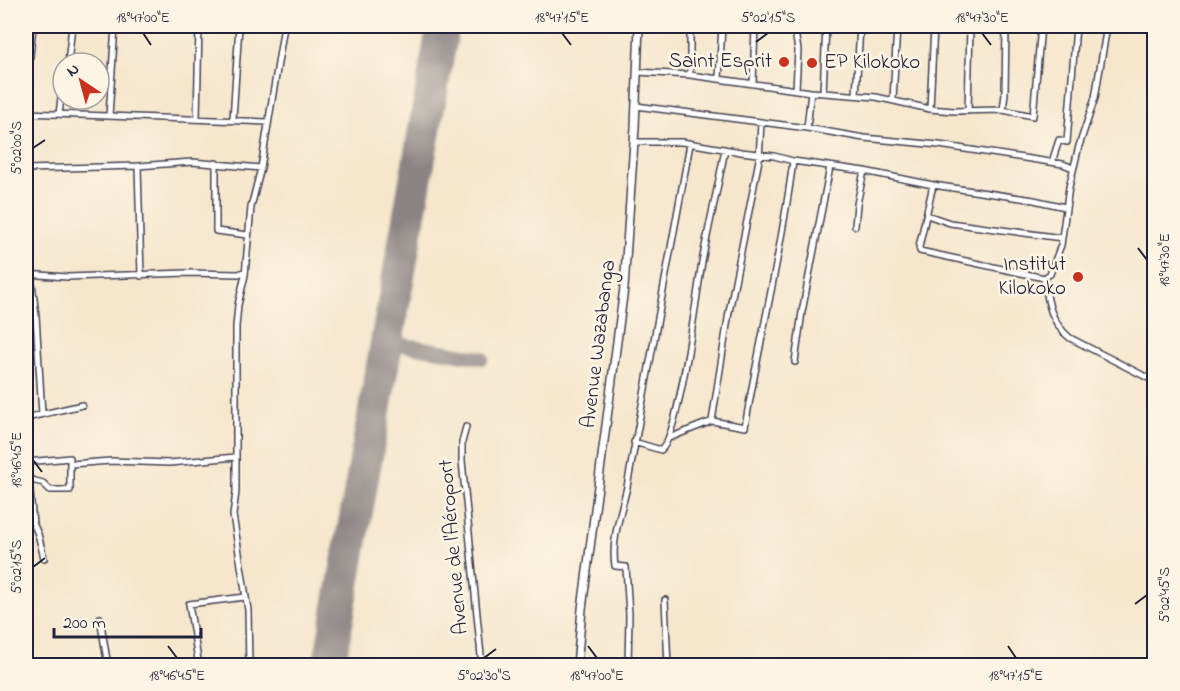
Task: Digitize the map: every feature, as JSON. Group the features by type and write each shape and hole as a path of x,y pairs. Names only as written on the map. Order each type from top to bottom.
{"main road":[{"name":"Avenue Wazabanga","path":"577,666 582,609 624,288 639,26"}],"street":[{"path":"26,94 33,26"},
{"path":"69,51 72,26"},
{"path":"109,116 115,26"},
{"path":"197,119 199,26"},
{"path":"233,119 239,26"},
{"path":"249,666 248,610 233,515 236,492 236,327 245,271 251,207 261,168 284,26"},
{"path":"690,26 690,75"},
{"path":"720,78 722,26"},
{"path":"753,83 755,26"},
{"path":"794,26 798,50 796,89"},
{"path":"823,92 826,26"},
{"path":"856,95 860,26"},
{"path":"893,100 897,26"},
{"path":"930,109 934,26"},
{"path":"968,111 970,26"},
{"path":"1003,110 1006,26"},
{"path":"637,72 720,78 811,92 856,95 893,100 930,109 1003,110 1033,116 1041,26"},
{"path":"1052,162 1059,140 1067,142 1076,26"},
{"path":"933,185 920,251 1044,278 1050,274 1062,238 1065,207 1073,168 1095,98 1107,26"},
{"path":"807,128 811,92"},
{"path":"636,106 807,128 836,134 939,145 1052,162 1073,168"},
{"path":"26,113 268,122"},
{"path":"712,421 759,160 761,122"},
{"path":"634,142 665,141 726,149 1065,207"},
{"path":"628,666 629,615 626,567 615,566 616,524 627,487 690,144"},
{"path":"634,442 661,450 666,446 674,423 702,264 726,149"},
{"path":"669,438 712,421 746,427 758,350 777,262 793,161"},
{"path":"26,168 138,166 182,162 261,168"},
{"path":"216,163 216,231 248,235"},
{"path":"138,166 141,276"},
{"path":"795,362 830,167"},
{"path":"855,226 864,171"},
{"path":"927,215 950,224 1062,238"},
{"path":"42,414 36,316 28,274 67,277 141,276 187,273 239,274 245,271"},
{"path":"1044,278 1049,309 1060,330 1080,343 1155,381"},
{"path":"26,418 82,405"},
{"name":"Avenue de l'Aéroport","path":"466,427 462,442 462,461 482,666"},
{"path":"26,451 33,523 44,558"},
{"path":"70,464 111,461 169,463 236,457"},
{"path":"27,462 70,458 70,490 50,490 43,483 28,479"},
{"path":"199,666 189,604 245,597"},
{"path":"665,600 668,666"},
{"path":"100,618 108,666"}],"taxiway":[{"path":"387,342 482,358"}],"runway":[{"path":"329,666 443,26"}],"place":[{"name":"Saint Esprit","path":"784,62"},
{"name":"EP Kilokoko","path":"812,63"},
{"name":"Institut Kilokoko","path":"1078,277"}]}
